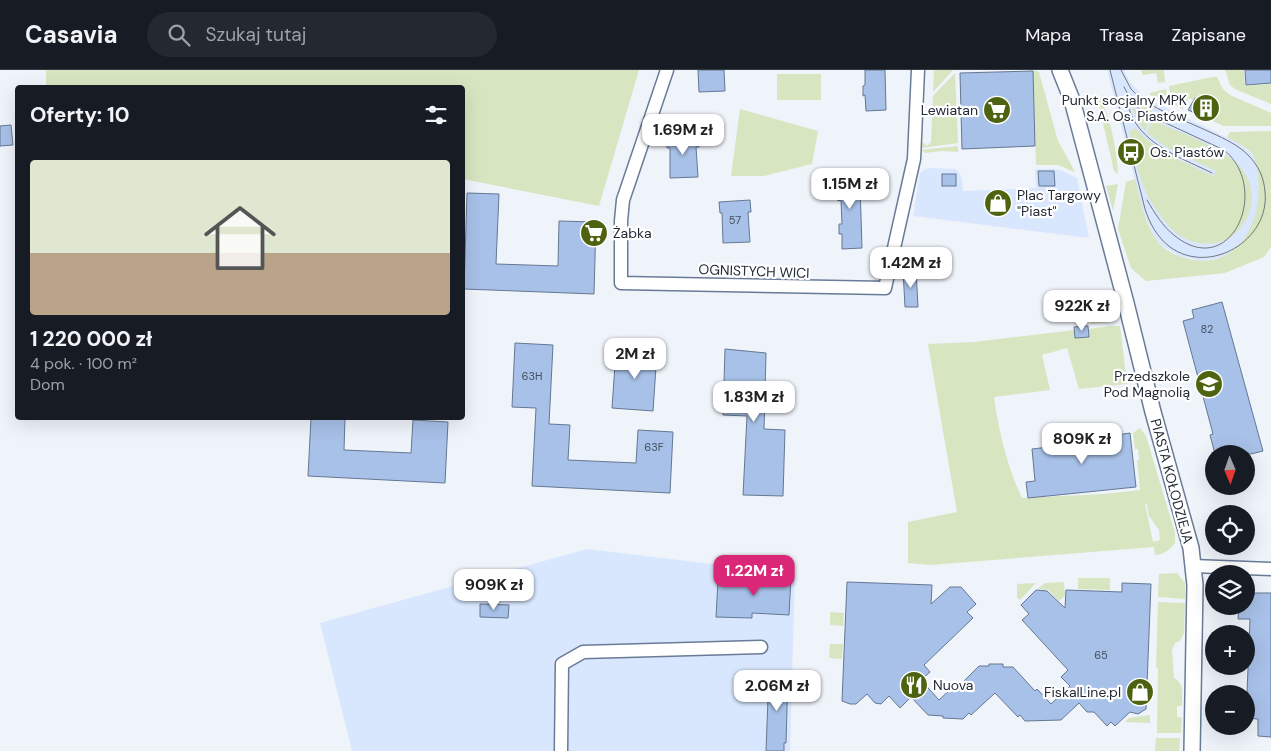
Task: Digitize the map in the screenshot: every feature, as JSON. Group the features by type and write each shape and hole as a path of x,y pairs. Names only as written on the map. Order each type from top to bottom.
{"street":[{"name":"OGNISTYCH WICI","path":"666,70 623,200 620,237 621,284 885,288 914,159 918,70"},
{"name":"PIASTA KOŁODZIEJA","path":"1060,70 1072,100 1153,412 1188,535 1195,593 1192,751"},
{"name":"PIASTA KOŁODZIEJA","path":"1071,70 1073,82 1072,100"},
{"path":"1193,566 1271,569"},
{"path":"561,751 562,664 583,652 761,647"}],"shaded area":[{"path":"1107,70 1124,70 1130,82 1144,97 1238,143 1252,154 1262,167 1268,183 1269,211 1259,232 1237,253 1227,257 1202,261 1179,256 1161,245 1153,234 1143,212"},
{"name":"Plac Targowy \"Piast\"","path":"925,169 956,169 962,179 963,191 1036,188 1035,169 1060,170 1077,178 1089,238 913,216 920,173"},
{"path":"587,549 795,574 790,751 352,751 320,623"}],"green space":[{"path":"46,70 639,70 599,206 465,179 465,85 46,85"},
{"path":"934,70 953,70 933,92"},
{"path":"1033,70 1039,72 1058,141 1075,172 1058,165 1036,165"},
{"path":"1141,70 1164,70 1165,82 1158,83 1156,73 1143,75"},
{"path":"1225,70 1244,70 1245,86 1271,84 1271,104 1235,89 1230,85"},
{"path":"955,73 958,143 921,148 922,142 927,146 931,142 933,96"},
{"path":"777,74 821,74 821,100 777,100"},
{"path":"1217,77 1223,89 1230,95 1271,113 1271,126 1223,126 1211,120 1216,107 1196,97 1193,100 1189,98 1184,102 1183,109 1171,103 1169,86"},
{"path":"1166,89 1168,102 1150,95 1150,93"},
{"path":"1096,93 1109,120 1118,174 1114,171"},
{"path":"1133,95 1153,109 1151,114 1139,106"},
{"path":"1131,106 1150,120 1145,131 1138,122"},
{"path":"740,109 818,131 812,164 764,176 731,176"},
{"path":"1152,120 1225,154 1242,169 1250,184 1252,199 1249,214 1242,227 1231,236 1218,242 1203,244 1186,239 1170,228 1157,211 1142,184 1129,132 1135,128 1152,143 1172,156 1213,176 1216,171 1168,148 1147,133"},
{"path":"1271,131 1271,247 1264,257 1225,273 1146,281 1131,268 1118,229 1126,182 1135,179 1146,220 1154,236 1164,248 1185,258 1206,261 1224,256 1238,246 1249,231 1259,193 1258,173 1253,154 1227,137 1230,132"},
{"path":"958,146 958,152 941,151 925,153 921,150"},
{"path":"1118,184 1113,211 1106,186"},
{"path":"1108,312 1110,322 1091,324 1091,314"},
{"path":"1120,326 1127,384 1079,389 1067,348 1042,355 1050,390 994,397 1004,449 1012,474 1022,498 1104,494 1140,490 1137,460 1139,460 1138,449 1135,449 1133,433 1140,428 1146,436 1175,533 1175,543 1162,554 1155,555 1154,547 930,565 908,563 908,522 957,512 928,344 974,342 1075,330 1076,338 1089,337 1089,329","holes":["1145,504 1147,505 1149,516 1159,530 1160,540 1153,542"]},
{"path":"1177,573 1185,583 1185,599 1158,597 1159,574"},
{"path":"1078,578 1110,578 1110,590 1078,589"},
{"path":"1064,582 1065,596 1059,601 1048,590 1037,589 1045,583"},
{"path":"1036,583 1020,600 1017,598 1017,584"},
{"path":"1158,602 1185,603 1184,633 1180,641 1175,643 1172,651 1174,678 1180,683 1182,690 1182,706 1177,706 1177,717 1182,718 1181,733 1157,733"},
{"path":"830,612 844,613 843,626 830,625"},
{"path":"830,644 843,644 842,659 829,658"},
{"path":"1150,715 1150,723 1125,722 1129,718"},
{"path":"1156,738 1180,738 1179,751 1155,751"}],"building":[{"path":"698,70 724,70 725,91 699,92"},
{"path":"865,70 885,70 886,110 866,111 865,95 863,96"},
{"path":"1245,70 1271,70 1271,83 1246,85"},
{"name":"Lewiatan","path":"1033,71 1035,146 962,149 960,73"},
{"name":"Punkt socjalny MPK S.A. Os. Piastów","path":"1195,98 1216,107 1210,120 1188,110"},
{"path":"11,125 13,145 0,146 0,126"},
{"path":"698,136 699,147 696,147 698,177 670,178 670,148 667,148 667,137"},
{"path":"1038,171 1054,171 1055,186 1039,186"},
{"path":"862,174 862,185 860,185 862,248 842,249 842,234 839,234 839,224 842,224 841,200 838,201 837,175"},
{"path":"942,174 956,174 956,186 942,186"},
{"path":"467,193 499,194 496,264 558,266 559,221 596,222 594,294 465,289"},
{"path":"750,200 751,212 748,212 750,242 723,243 722,213 720,213 719,202"},
{"path":"903,270 916,270 918,307 905,307"},
{"path":"1222,302 1263,451 1255,453 1255,445 1213,445 1210,435 1213,434 1183,321 1194,318 1192,310"},
{"path":"1088,326 1089,337 1075,338 1074,327"},
{"path":"515,343 553,345 549,424 570,425 568,460 636,463 638,430 673,432 670,493 532,486 536,408 512,407"},
{"path":"725,349 766,353 764,429 785,430 783,496 743,495 747,416 723,415"},
{"path":"616,350 657,352 653,411 612,408"},
{"path":"311,420 345,420 344,450 411,453 413,420 448,422 445,483 308,476"},
{"path":"1104,430 1104,437 1130,433 1136,487 1028,498 1026,482 1035,481 1032,449 1049,447 1048,436"},
{"path":"753,576 791,577 789,615 752,613 752,618 716,617 718,580 753,581"},
{"path":"847,582 932,585 931,604 950,587 961,587 976,604 967,612 973,618 924,665 930,672 921,680 939,700 954,686 956,689 979,666 1003,664 1003,667 1013,667 1035,691 1037,689 1051,704 1070,686 1061,677 1068,670 1022,620 1029,614 1021,605 1036,590 1047,591 1065,608 1066,590 1122,592 1122,583 1151,584 1146,709 1138,714 1130,712 1115,726 1111,722 1107,726 1094,712 1087,712 1079,703 1061,720 1025,721 1020,715 1018,717 995,693 971,715 969,713 963,719 928,715 911,697 900,708 889,696 881,704 875,703 867,694 856,704 842,701"},
{"path":"1255,593 1271,593 1271,737 1258,736 1258,719 1255,719 1255,685 1247,685 1248,675 1255,675 1255,625 1250,625 1250,619 1238,619 1238,615 1255,615"},
{"path":"480,604 509,605 508,618 480,617"},
{"path":"769,672 788,673 786,743 784,743 784,751 766,751"}],"tram line":[{"path":"1110,70 1145,209 1158,235 1170,247 1186,255 1202,257 1219,255 1234,248 1248,238 1258,225 1264,209 1265,192 1258,167 1248,155 1231,142 1166,113 1140,98 1131,89 1121,70"},
{"path":"1124,87 1131,100 1142,112 1224,150 1238,166 1244,186 1244,206 1238,224 1228,239 1213,247 1195,247 1175,236 1163,224 1147,200"},
{"path":"1125,97 1135,122 1150,139 1180,158 1212,173"}],"place":[{"name":"Punkt socjalny MPK S.A. Os. Piastów","path":"1206,108"},
{"name":"Lewiatan","path":"997,110"},
{"name":"Os. Piastów","path":"1131,152"},
{"name":"Plac Targowy \"Piast\"","path":"998,203"},
{"name":"Żabka","path":"594,233"},
{"name":"Przedszkole Pod Magnolią","path":"1209,384"},
{"name":"Nuova","path":"914,685"},
{"name":"FiskalLine.pl","path":"1140,692"}]}
